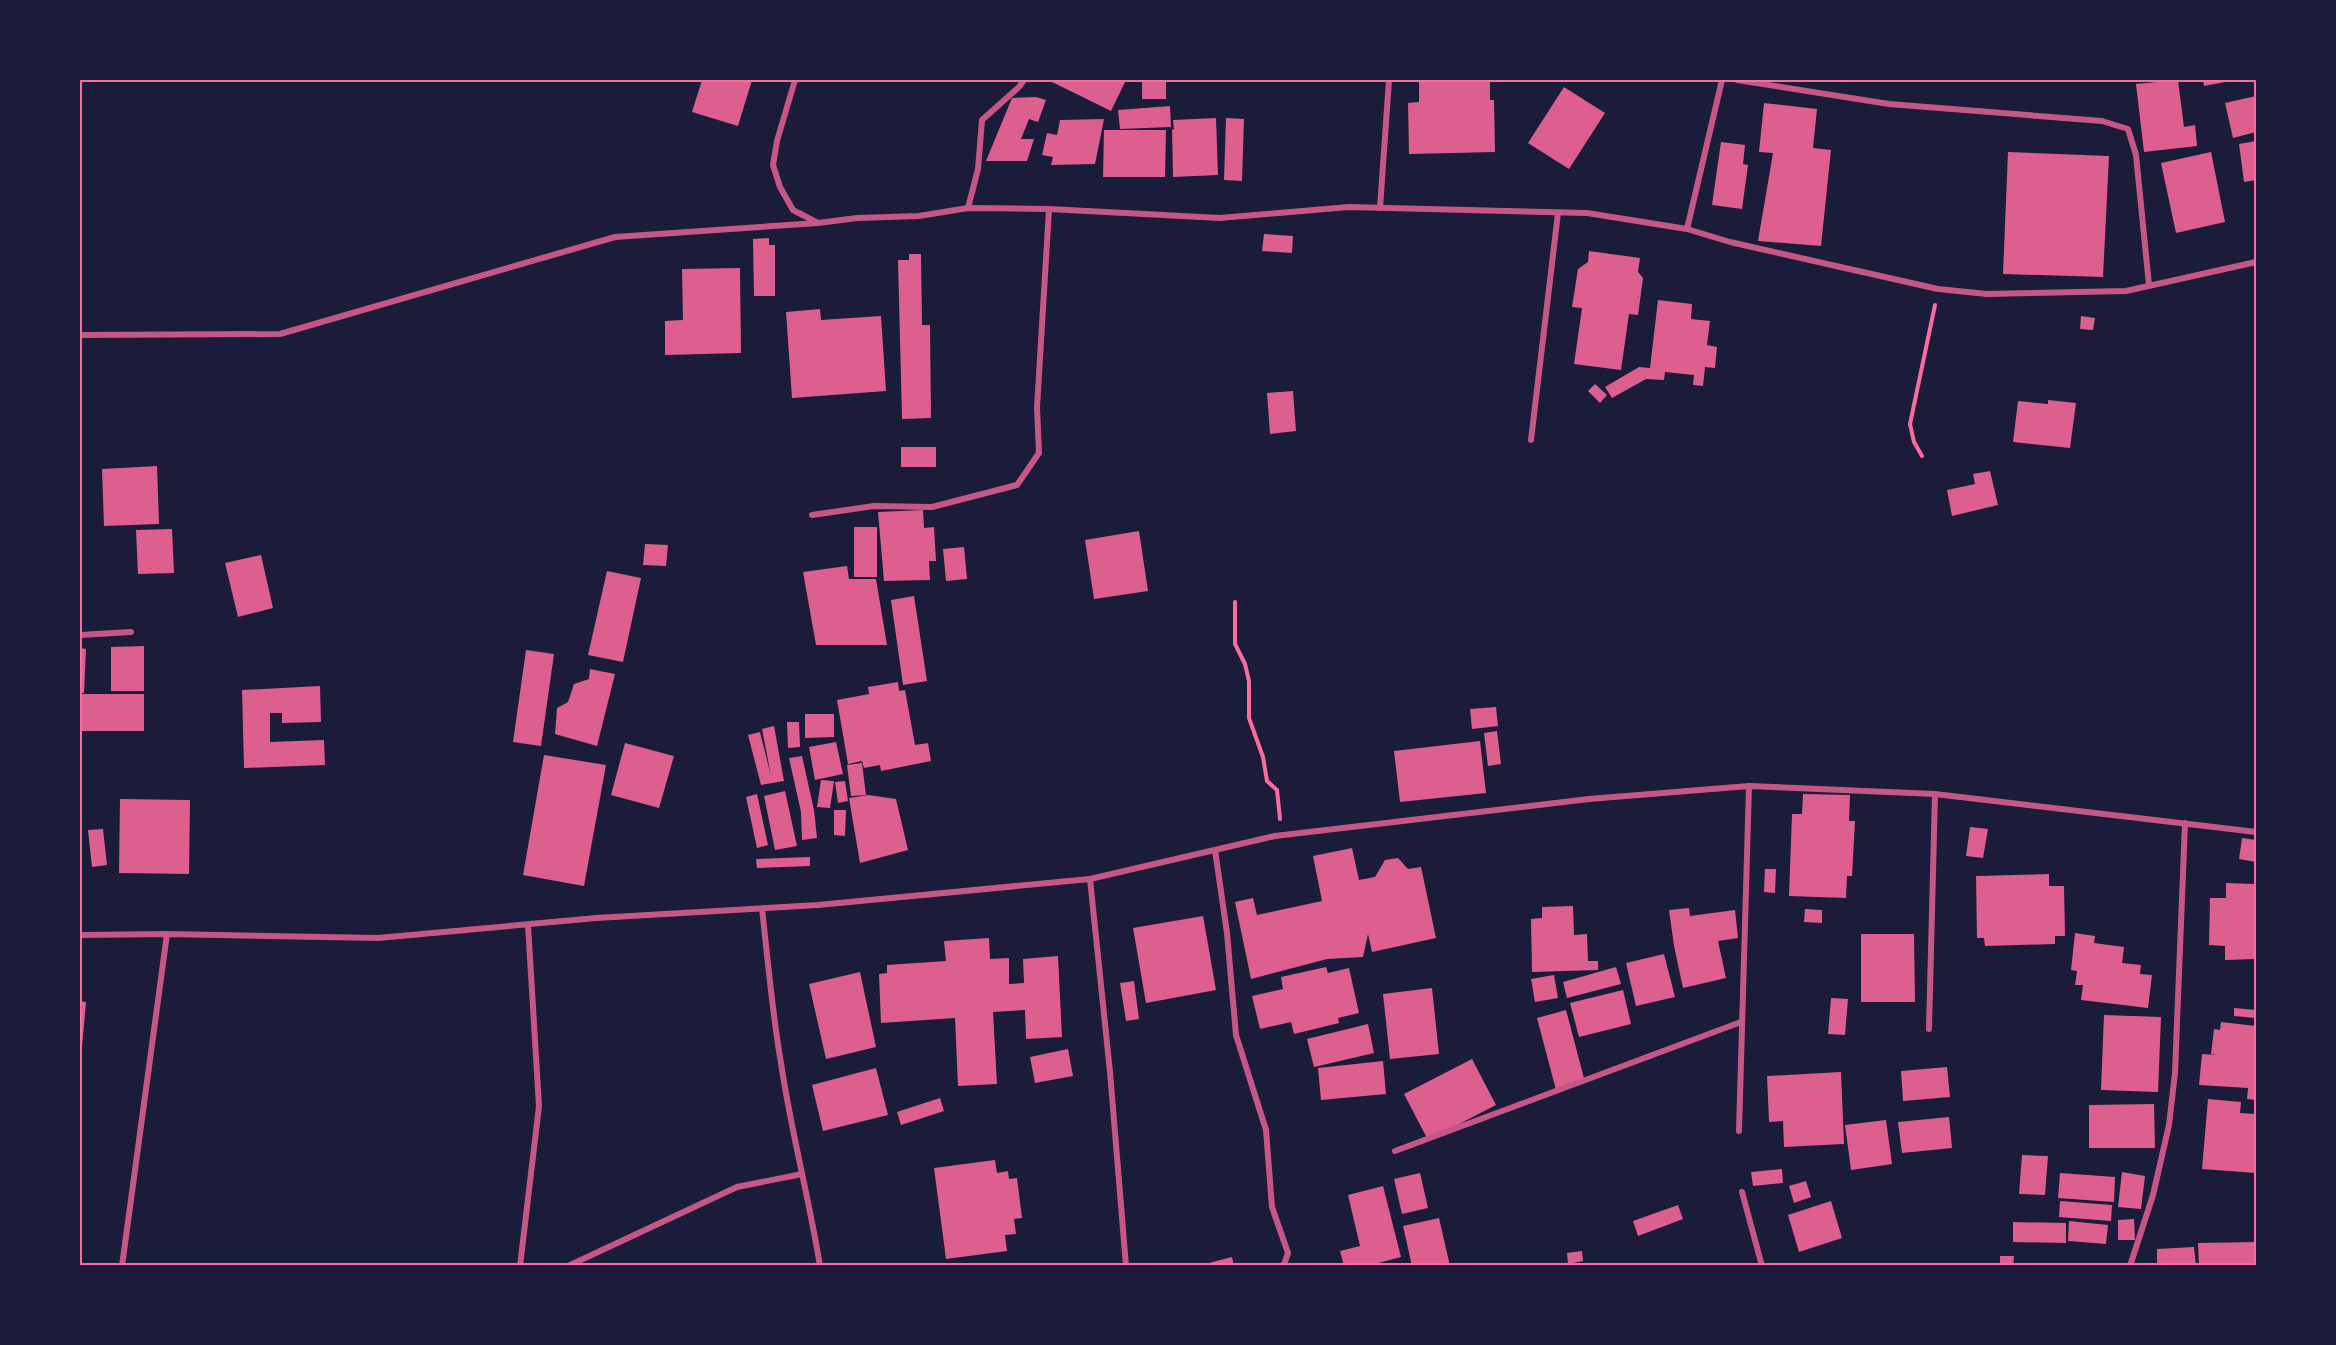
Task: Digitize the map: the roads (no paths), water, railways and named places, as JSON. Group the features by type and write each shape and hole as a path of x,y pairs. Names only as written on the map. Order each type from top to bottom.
{"street":[{"path":"795,80 777,141 773,165 780,187 793,210 818,223"},
{"path":"968,208 978,169 982,120 1024,80"},
{"path":"1380,207 1389,80"},
{"path":"1687,229 1722,80"},
{"path":"1737,80 1889,104 2102,121 2128,129 2136,155 2149,285"},
{"path":"80,335 280,334 615,237 818,223 857,218 920,216 968,208 1049,209 1220,218 1349,207 1587,213 1687,229 1730,242 1938,290 2010,293 2126,291 2256,262"},
{"path":"812,515 874,506 932,507 1017,485 1039,453 1036,408 1049,209"},
{"path":"1532,440 1558,213"},
{"path":"80,635 131,632"},
{"path":"1739,1131 1749,786"},
{"path":"80,935 167,934 378,938 830,904 1090,879 1275,836 1590,799 1749,786 1935,794 2256,832"},
{"path":"1929,1029 1935,794"},
{"path":"2130,1266 2153,1195 2169,1125 2175,1073 2185,823"},
{"path":"1215,850 1227,933 1236,1035 1266,1130 1272,1208 1288,1253 1284,1265 1280,1266"},
{"path":"1090,879 1110,1072 1126,1266"},
{"path":"762,909 780,1063 802,1174 811,1207 820,1266"},
{"path":"520,1266 539,1106 528,925"},
{"path":"122,1266 167,934"},
{"path":"1395,1151 1742,1022"},
{"path":"568,1266 737,1187 802,1174"},
{"path":"1742,1192 1762,1266"}]}
